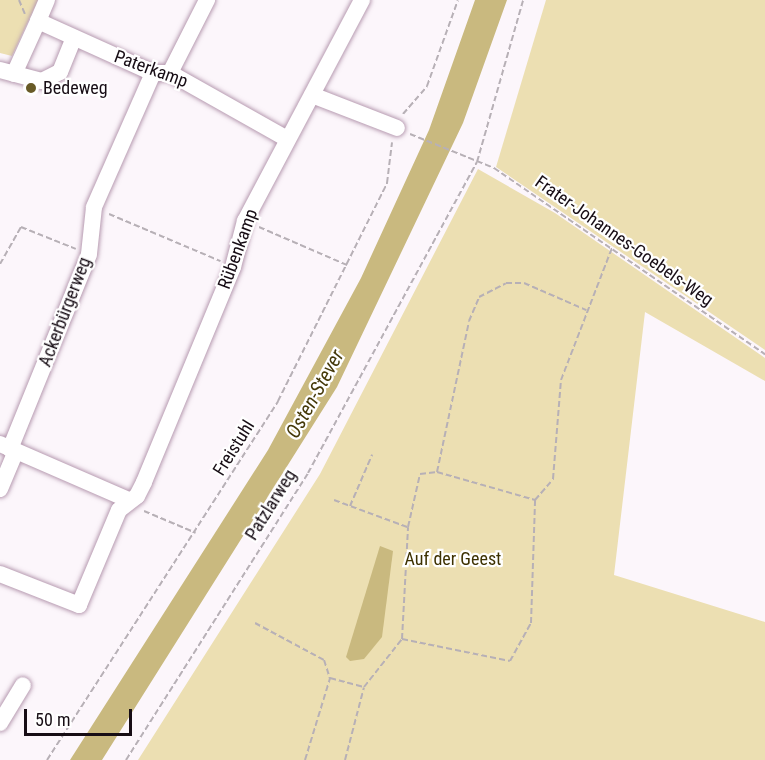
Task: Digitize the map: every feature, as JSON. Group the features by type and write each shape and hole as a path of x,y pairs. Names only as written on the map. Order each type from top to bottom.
{"street":[{"path":"47,0 38,21 7,72 42,81 60,72 74,38"},
{"path":"170,73 207,0"},
{"name":"Rübenkamp","path":"0,574 79,605 119,510 144,482 233,267 245,221 360,1"},
{"name":"Paterkamp","path":"38,21 153,73 170,73 287,139"},
{"name":"Ackerbürgerweg","path":"0,489 9,448 89,254 94,207 153,73"},
{"path":"312,95 403,131"},
{"path":"9,448 129,500"},
{"path":"0,723 23,685"}],"path":[{"name":"Freistuhl","path":"47,760 196,533 278,401 350,266 387,183 403,131 405,109 427,87 458,0"},
{"name":"Patzlarweg","path":"126,760 308,472 477,162 523,0"},
{"name":"Frater-Johannes-Goebels-Weg","path":"403,131 477,162 612,248 765,354"},
{"path":"94,207 233,267"},
{"path":"245,221 350,266"},
{"path":"0,264 21,226 89,254"},
{"path":"402,639 510,661 531,623 535,500 553,479 561,380 586,309 612,248"},
{"path":"437,472 469,321 479,297 506,283 524,283 586,309"},
{"path":"350,506 372,455"},
{"path":"345,760 364,687 402,639 408,527 420,474 437,472 535,500"},
{"path":"129,500 196,533"},
{"path":"334,500 408,527"},
{"path":"255,623 324,660 330,678 305,760"},
{"path":"330,678 364,687"}],"green space":[{"path":"0,0 38,0 12,56 0,53"},
{"path":"546,0 765,0 765,350 496,167"},
{"name":"Auf der Geest","path":"478,169 555,213 765,358 765,381 645,312 614,575 765,622 765,760 138,760 320,474"}],"water":[{"name":"Osten-Stever","path":"475,0 507,0 463,123 337,387 102,760 70,760 268,450 361,278 429,130"},
{"path":"380,546 393,551 382,637 364,659 350,661 346,657"}],"place":[{"name":"Bedeweg","path":"31,88"}]}
